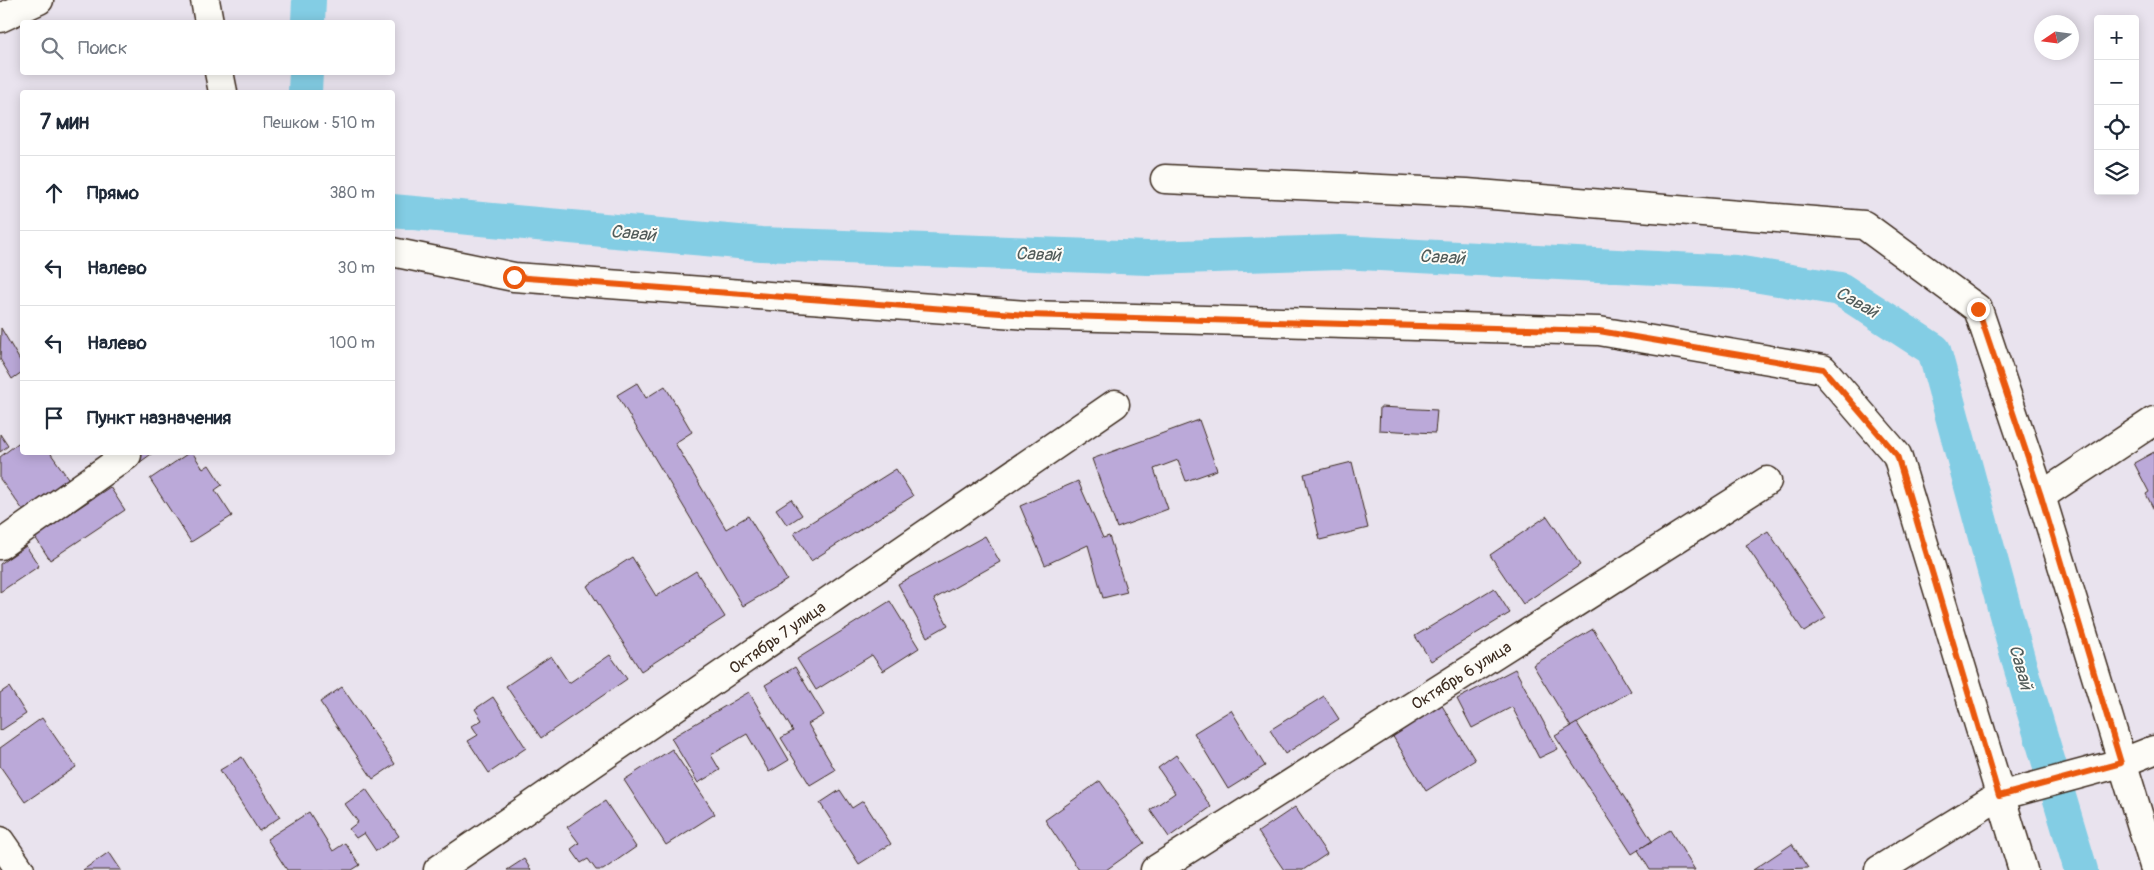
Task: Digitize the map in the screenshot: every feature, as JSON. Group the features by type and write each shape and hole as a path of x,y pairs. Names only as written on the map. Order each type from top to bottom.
{"street":[{"path":"0,18 40,0"},
{"path":"205,0 209,20"},
{"path":"220,75 223,90"},
{"path":"1165,179 1467,193 1864,225 1978,309 2041,496 2154,866"},
{"path":"395,253 514,277 1027,315 1599,331 1823,369 1897,455 2023,870"},
{"name":"Октябрь 7 улица","path":"438,870 1116,404"},
{"path":"2041,496 2154,421"},
{"path":"0,545 127,455"},
{"name":"Октябрь 6 улица","path":"1155,870 1767,481"},
{"path":"1879,870 1999,796 2121,763 2154,750"},
{"path":"0,841 20,870"}],"building":[{"path":"1,328 20,361 20,373 12,379 0,359"},
{"path":"637,383 646,398 665,386 692,432 675,443 726,529 748,516 787,580 743,606 617,395"},
{"path":"1380,407 1437,410 1435,433 1379,430"},
{"path":"1199,420 1217,470 1186,481 1178,460 1154,469 1168,509 1117,528 1092,459"},
{"path":"0,434 8,446 0,452"},
{"path":"20,442 20,455 52,455 70,481 26,514 0,479 0,457"},
{"path":"2154,452 2154,510 2146,494 2149,492 2134,463"},
{"path":"134,455 150,455 139,463"},
{"path":"186,455 194,455 203,469 209,465 222,485 215,490 232,516 191,542 150,479"},
{"path":"1352,462 1368,528 1320,540 1304,474"},
{"path":"896,469 913,496 811,561 794,533"},
{"path":"1078,481 1103,538 1109,536 1127,592 1103,598 1088,545 1045,565 1020,506"},
{"path":"110,487 125,510 50,560 35,537"},
{"path":"791,499 802,515 787,525 776,509"},
{"path":"1547,516 1580,565 1523,604 1490,555"},
{"path":"1768,531 1826,618 1804,632 1746,545"},
{"path":"985,536 1000,562 934,599 948,625 927,637 898,584"},
{"path":"26,546 39,566 0,592 0,564"},
{"path":"632,557 656,596 696,571 725,617 641,671 587,586"},
{"path":"1494,588 1510,613 1431,661 1415,636"},
{"path":"890,601 919,648 883,671 872,655 816,690 797,659"},
{"path":"1593,629 1631,691 1571,727 1533,665"},
{"path":"610,655 627,679 541,738 506,686 551,656 569,683"},
{"path":"795,667 824,715 808,724 835,770 810,785 781,738 793,731 765,685"},
{"path":"1515,669 1558,749 1539,758 1512,707 1472,728 1457,699"},
{"path":"9,687 26,714 0,731 0,693"},
{"path":"342,687 395,764 373,779 320,702"},
{"path":"749,692 789,760 769,772 747,734 711,755 720,770 698,783 671,738"},
{"path":"1324,696 1339,719 1285,754 1270,730"},
{"path":"493,697 526,748 489,773 468,741 478,735 472,726 482,720 475,709"},
{"path":"1441,704 1475,760 1426,791 1392,735"},
{"path":"1231,710 1265,766 1228,789 1194,733"},
{"path":"42,718 76,767 25,802 0,766 0,748"},
{"path":"1577,723 1652,841 1632,854 1555,736"},
{"path":"672,749 715,814 666,845 624,780"},
{"path":"1176,755 1211,807 1169,837 1150,810 1175,793 1158,768"},
{"path":"242,757 280,817 259,831 220,770"},
{"path":"1100,781 1144,843 1106,870 1079,870 1045,820"},
{"path":"366,789 399,836 376,851 364,833 356,838 349,829 358,822 345,804"},
{"path":"840,790 852,808 863,801 891,844 859,864 820,803"},
{"path":"605,801 636,847 603,870 596,870 588,859 581,863 571,849 579,843 567,827"},
{"path":"1295,807 1327,854 1303,870 1284,870 1258,832"},
{"path":"309,812 333,851 345,843 360,865 352,870 287,870 267,839"},
{"path":"1670,830 1695,870 1650,870 1638,850"},
{"path":"1792,844 1808,868 1753,870"},
{"path":"109,852 121,870 83,870"},
{"path":"524,859 531,870 507,870"}],"waterway":[{"name":"Савай","path":"308,20 309,0"},
{"name":"Савай","path":"305,90 306,75"},
{"name":"Савай","path":"395,211 761,244 1148,258 1340,252 1736,272 1840,289 1934,350 2020,666 2081,870"}],"route":[{"path":"514,277 1027,315 1599,331 1823,369 1897,455 1999,796 2121,763 2041,496 1978,309"}]}
